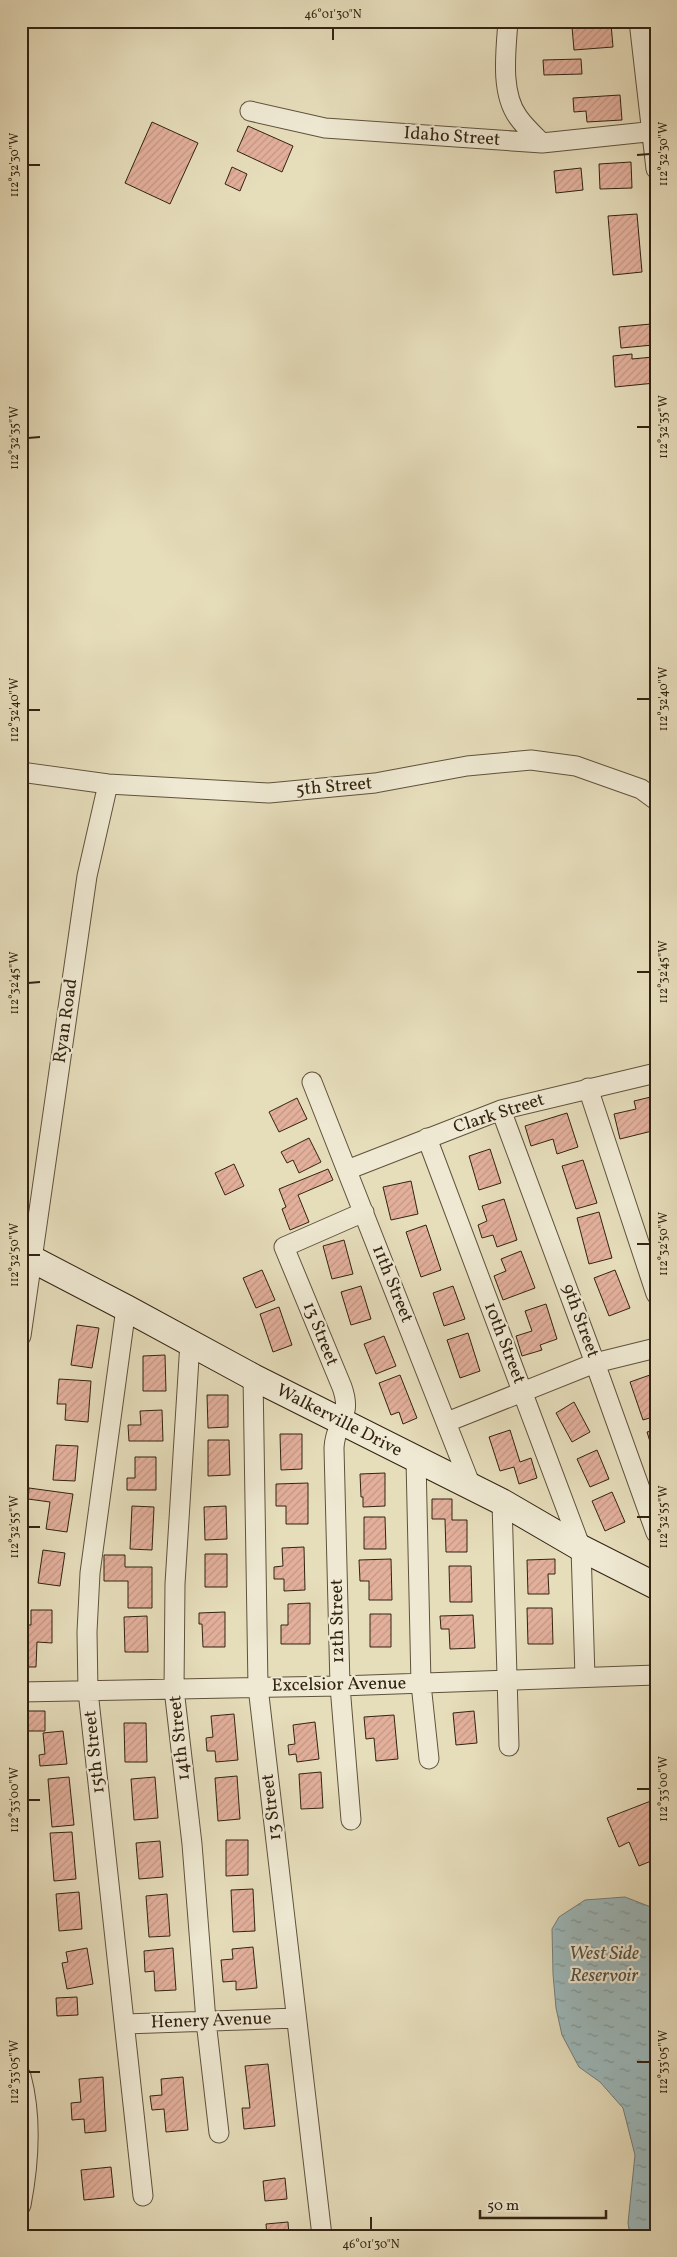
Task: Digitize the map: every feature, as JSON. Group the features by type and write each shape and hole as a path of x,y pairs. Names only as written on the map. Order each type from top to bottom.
{"street":[{"path":"508,21 506,74 510,101 518,117 542,143"},
{"path":"639,21 654,132 656,169"},
{"name":"Idaho Street","path":"250,111 325,128 542,143 654,132"},
{"name":"5th Street","path":"21,772 108,784 269,792 375,783 467,766 531,760 576,766 651,792"},
{"name":"Ryan Road","path":"21,1336 26,1259 87,876 108,784"},
{"name":"Clark Street","path":"347,1170 501,1110 656,1073"},
{"name":"11th Street","path":"312,1082 471,1486"},
{"path":"588,1088 656,1294"},
{"name":"9th Street","path":"501,1110 656,1533"},
{"name":"10th Street","path":"427,1138 581,1548 585,1677"},
{"name":"13 Street","path":"342,1422 346,1410 346,1398 284,1247 364,1212"},
{"name":"Walkerville Drive","path":"26,1259 126,1308 253,1377 502,1502 581,1548 656,1586"},
{"name":"15th Street","path":"126,1308 88,1595 88,1691 143,2196"},
{"name":"14th Street","path":"190,1342 175,1584 174,1689 192,1844 206,2021 219,2133"},
{"path":"447,1422 595,1363 656,1348"},
{"name":"13 Street","path":"253,1377 258,1687 322,2236"},
{"name":"12th Street","path":"342,1422 335,1438 334,1448 340,1686 351,1820"},
{"path":"416,1460 421,1684 429,1759"},
{"path":"502,1502 509,1746"},
{"name":"Excelsior Avenue","path":"21,1692 421,1684 656,1675"},
{"name":"Henery Avenue","path":"125,2024 296,2018"},
{"path":"21,2076 27,2096 28,2167 21,2205"}],"water":[{"name":"West Side Reservoir","path":"625,1897 651,1907 656,1912 656,2236 630,2236 628,2223 635,2155 623,2108 600,2082 579,2067 562,2035 556,2008 552,1929 559,1917 585,1900"}],"building":[{"path":"611,24 613,47 574,50 572,27"},
{"path":"581,59 582,74 544,75 543,60"},
{"path":"620,95 622,120 587,122 586,111 574,112 573,98"},
{"path":"152,122 198,143 170,204 125,183"},
{"path":"248,126 293,146 282,172 237,151"},
{"path":"631,162 632,188 600,189 599,164"},
{"path":"232,167 247,174 240,191 225,184"},
{"path":"581,168 583,190 556,193 554,171"},
{"path":"637,214 642,272 613,275 608,216"},
{"path":"651,324 653,345 621,348 619,327"},
{"path":"632,354 632,359 653,357 655,383 615,387 613,356"},
{"path":"655,1096 656,1130 620,1139 614,1114 636,1109 634,1101"},
{"path":"297,1098 307,1119 279,1132 269,1112"},
{"path":"567,1113 578,1147 557,1154 553,1139 531,1146 525,1126"},
{"path":"309,1138 321,1162 299,1173 293,1160 287,1163 281,1152"},
{"path":"490,1149 501,1183 479,1190 469,1156"},
{"path":"583,1160 597,1203 576,1209 562,1166"},
{"path":"234,1164 244,1186 225,1195 215,1173"},
{"path":"328,1169 333,1180 298,1195 309,1222 290,1230 282,1209 286,1207 279,1189"},
{"path":"411,1181 418,1214 391,1220 383,1187"},
{"path":"504,1199 517,1240 497,1247 493,1235 482,1238 478,1225 487,1221 482,1206"},
{"path":"599,1212 612,1258 589,1264 577,1218"},
{"path":"426,1225 441,1270 421,1277 406,1232"},
{"path":"344,1240 353,1274 332,1279 323,1246"},
{"path":"521,1251 535,1288 503,1300 494,1276 506,1271 501,1259"},
{"path":"262,1270 275,1300 256,1308 243,1278"},
{"path":"615,1270 630,1308 609,1316 594,1278"},
{"path":"361,1286 371,1319 351,1325 341,1292"},
{"path":"453,1286 465,1319 444,1326 433,1293"},
{"path":"546,1304 557,1339 540,1345 542,1350 522,1356 516,1336 532,1331 525,1311"},
{"path":"279,1307 292,1345 273,1352 260,1314"},
{"path":"77,1325 99,1328 92,1368 71,1365"},
{"path":"468,1333 480,1371 460,1378 447,1340"},
{"path":"384,1336 396,1366 376,1374 364,1344"},
{"path":"165,1355 166,1391 143,1391 143,1356"},
{"path":"400,1375 417,1418 403,1424 399,1412 391,1415 379,1383"},
{"path":"650,1375 656,1392 656,1416 643,1420 630,1382"},
{"path":"59,1379 91,1381 88,1422 65,1420 66,1404 57,1404"},
{"path":"207,1395 228,1395 228,1427 208,1428"},
{"path":"574,1402 590,1432 572,1442 556,1413"},
{"path":"162,1410 163,1441 129,1441 128,1425 141,1425 140,1411"},
{"path":"510,1430 520,1462 531,1458 537,1478 519,1484 514,1467 500,1471 489,1437"},
{"path":"656,1430 656,1461 647,1432"},
{"path":"280,1434 302,1434 302,1469 281,1470"},
{"path":"208,1440 229,1440 230,1475 208,1476"},
{"path":"56,1445 78,1446 75,1481 53,1480"},
{"path":"597,1450 609,1479 590,1487 577,1459"},
{"path":"135,1457 156,1457 156,1490 127,1490 127,1478 135,1478"},
{"path":"385,1473 385,1506 363,1507 360,1474"},
{"path":"308,1483 308,1524 286,1524 286,1506 276,1506 276,1484"},
{"path":"29,1488 73,1494 67,1532 46,1529 50,1502 28,1499"},
{"path":"612,1492 625,1522 605,1531 592,1501"},
{"path":"432,1499 452,1499 452,1520 467,1520 467,1552 446,1552 445,1519 432,1519"},
{"path":"132,1506 154,1507 152,1550 130,1549"},
{"path":"226,1506 227,1539 205,1540 204,1507"},
{"path":"364,1517 385,1517 386,1549 364,1549"},
{"path":"304,1547 305,1590 284,1591 284,1579 274,1579 274,1567 283,1566 282,1548"},
{"path":"43,1550 65,1553 60,1586 38,1583"},
{"path":"205,1554 227,1554 227,1587 205,1587"},
{"path":"104,1555 125,1555 125,1567 152,1567 152,1608 128,1608 128,1581 104,1581"},
{"path":"391,1559 392,1600 369,1600 369,1581 360,1581 359,1560"},
{"path":"555,1559 555,1574 548,1574 549,1594 528,1594 527,1560"},
{"path":"449,1566 471,1566 472,1602 450,1602"},
{"path":"310,1603 310,1644 281,1644 281,1625 288,1625 288,1604"},
{"path":"527,1608 552,1608 553,1644 528,1644"},
{"path":"31,1610 52,1610 52,1643 37,1642 36,1667 21,1667 21,1625 31,1625"},
{"path":"225,1612 225,1647 203,1647 202,1624 199,1624 199,1613"},
{"path":"370,1614 391,1614 391,1647 370,1647"},
{"path":"473,1615 475,1648 450,1649 449,1629 441,1629 440,1616"},
{"path":"147,1616 148,1652 125,1652 124,1617"},
{"path":"21,1711 45,1711 45,1731 21,1731"},
{"path":"474,1711 477,1743 456,1745 453,1713"},
{"path":"234,1714 238,1760 216,1762 215,1751 207,1751 206,1738 213,1737 211,1716"},
{"path":"394,1715 398,1759 376,1761 374,1738 366,1739 364,1717"},
{"path":"315,1722 319,1759 297,1762 296,1754 289,1755 288,1745 295,1744 293,1725"},
{"path":"124,1723 146,1723 147,1762 125,1762"},
{"path":"63,1731 67,1764 40,1766 39,1755 45,1754 43,1733"},
{"path":"321,1772 323,1808 301,1809 299,1774"},
{"path":"237,1776 240,1819 218,1821 215,1778"},
{"path":"69,1777 74,1825 52,1827 48,1779"},
{"path":"155,1777 158,1818 134,1820 131,1779"},
{"path":"656,1799 656,1859 639,1866 629,1842 619,1847 607,1818"},
{"path":"72,1832 76,1879 54,1881 50,1833"},
{"path":"226,1840 248,1840 248,1875 226,1876"},
{"path":"160,1841 163,1877 139,1879 136,1843"},
{"path":"253,1889 255,1931 233,1932 231,1890"},
{"path":"79,1892 82,1929 59,1931 56,1894"},
{"path":"167,1894 170,1936 149,1937 146,1896"},
{"path":"253,1947 257,1988 236,1990 236,1981 223,1982 221,1960 233,1959 232,1949"},
{"path":"87,1948 93,1984 67,1989 62,1963 68,1962 66,1952"},
{"path":"173,1948 176,1990 155,1991 154,1971 145,1972 144,1951"},
{"path":"77,1997 78,2015 57,2016 56,1998"},
{"path":"268,2064 275,2126 244,2129 242,2108 250,2108 245,2066"},
{"path":"103,2077 106,2131 85,2133 84,2119 72,2120 71,2103 81,2102 79,2079"},
{"path":"183,2077 188,2130 166,2132 164,2109 152,2110 150,2096 162,2095 161,2079"},
{"path":"111,2167 114,2197 84,2200 81,2170"},
{"path":"285,2178 287,2199 265,2201 263,2181"},
{"path":"288,2222 289,2236 267,2236 266,2224"}]}
